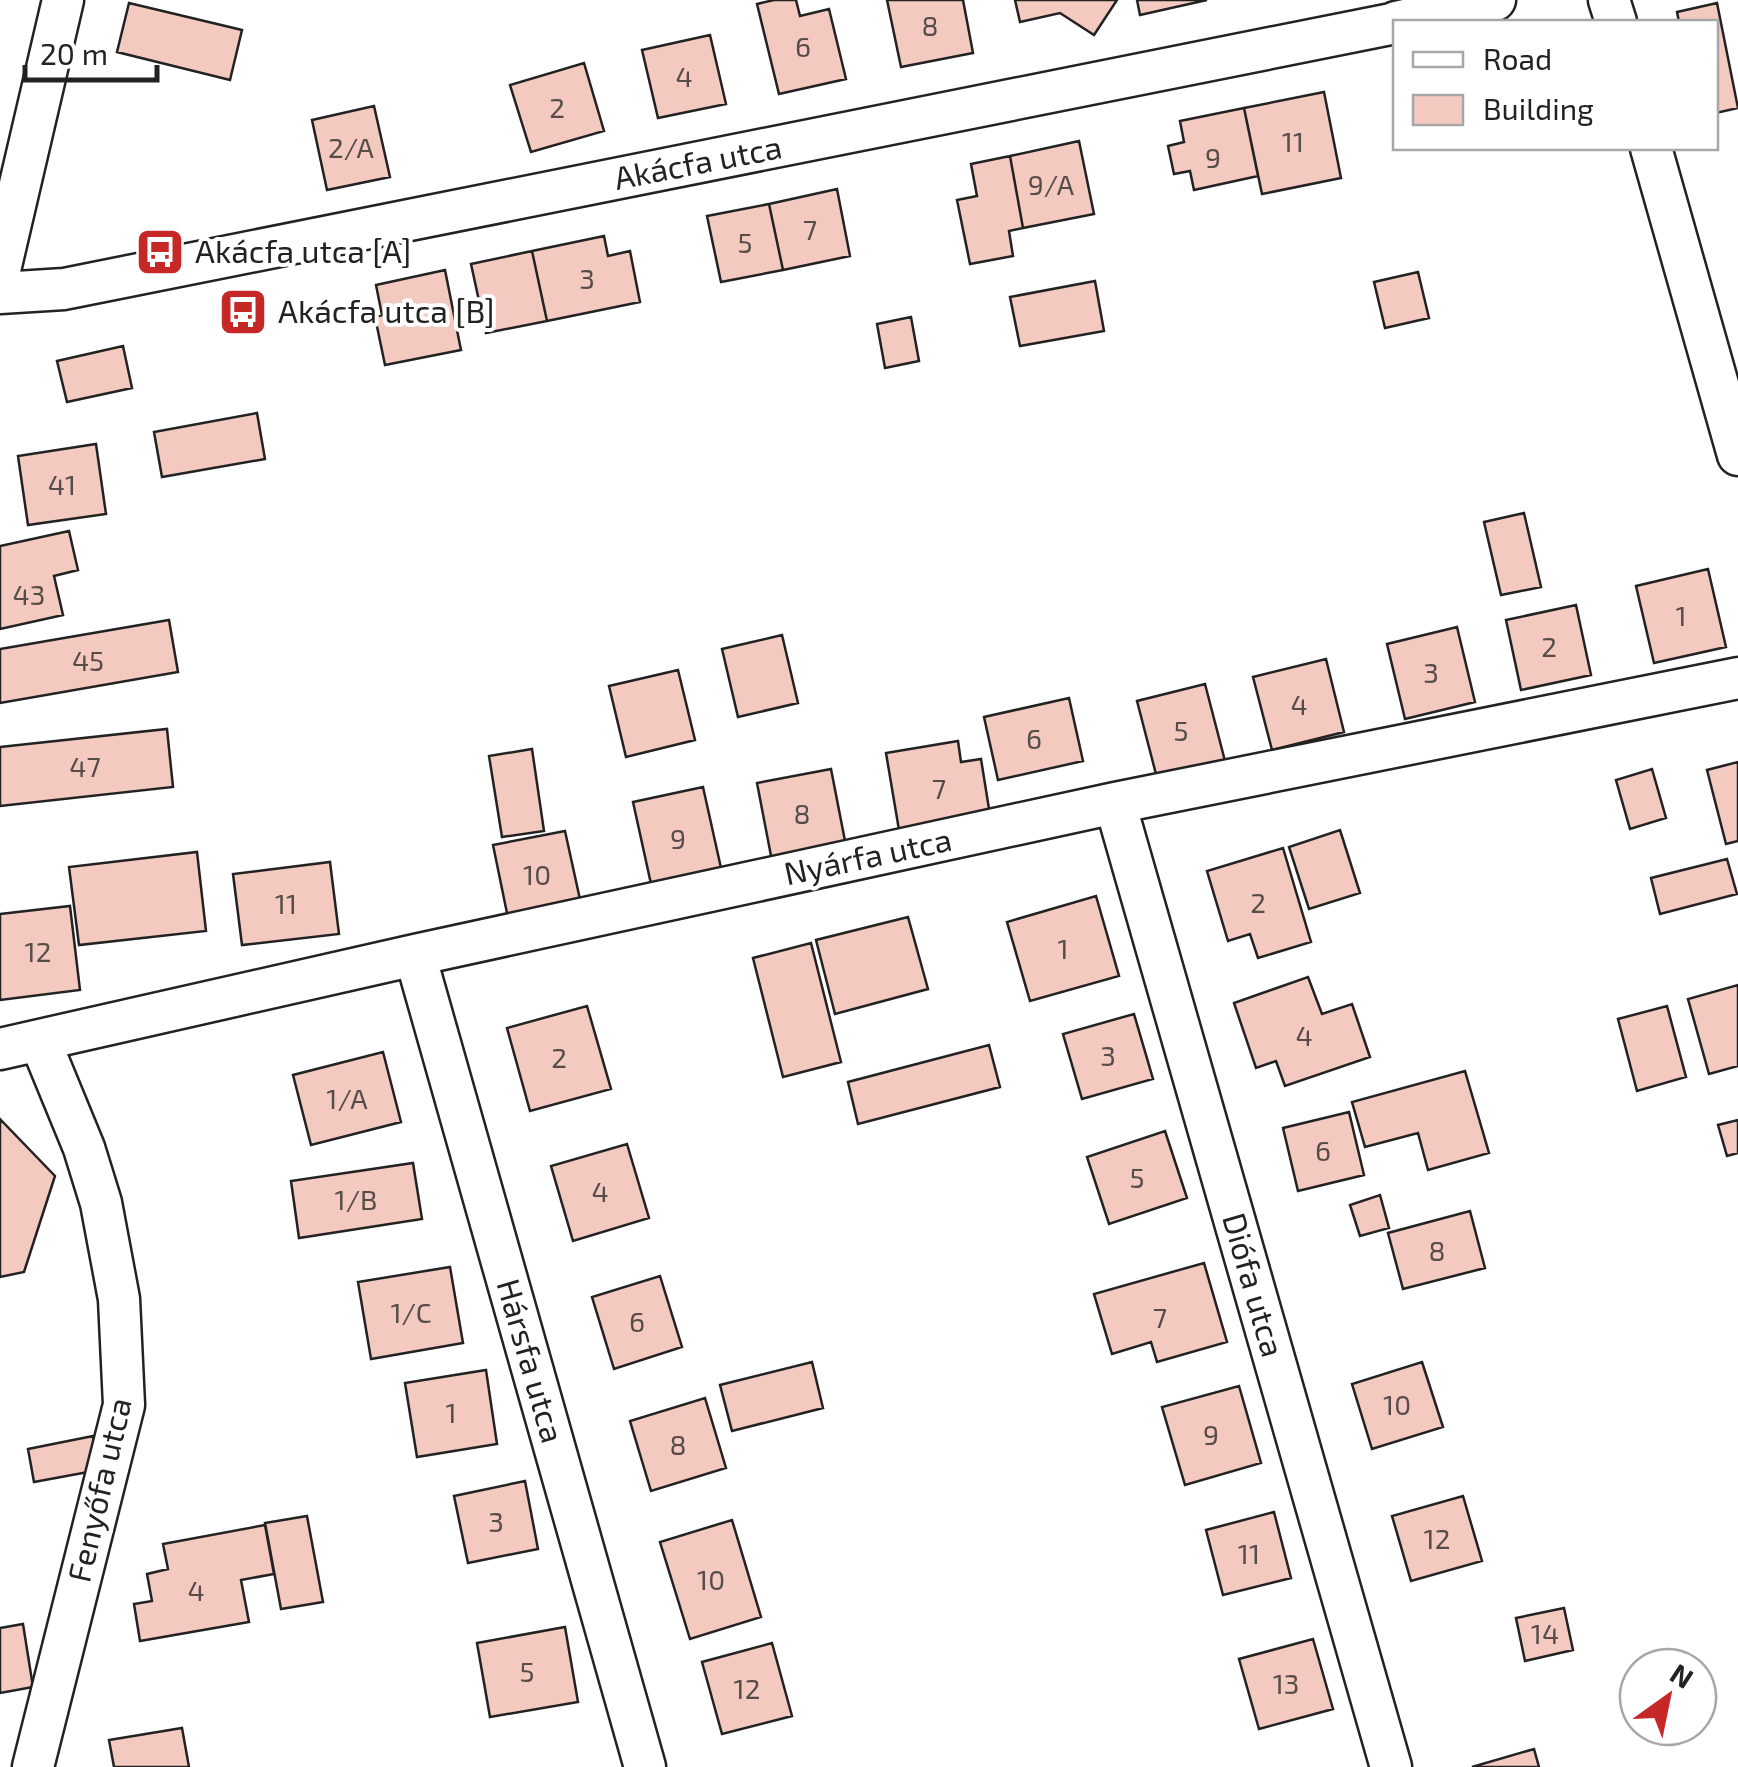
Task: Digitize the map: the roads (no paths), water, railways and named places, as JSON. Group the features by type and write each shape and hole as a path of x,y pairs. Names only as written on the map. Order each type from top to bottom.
{"street":[{"path":"0,270 63,0"},
{"name":"Akácfa utca","path":"1409,20 1495,0"},
{"name":"Akácfa utca","path":"0,293 64,290 1338,17 1393,23"},
{"path":"1652,150 1738,456"},
{"name":"Nyárfa utca","path":"0,1049 414,954 1115,803 1738,678"},
{"name":"Diófa utca","path":"1115,803 1391,1767"},
{"name":"Hársfa utca","path":"414,954 645,1767"},
{"name":"Fenyőfa utca","path":"34,1767 124,1405 119,1299 101,1203 84,1148 40,1040"}],"place":[{"name":"Akácfa utca [A]","path":"160,252"},
{"name":"Akácfa utca [B]","path":"243,312"}]}
